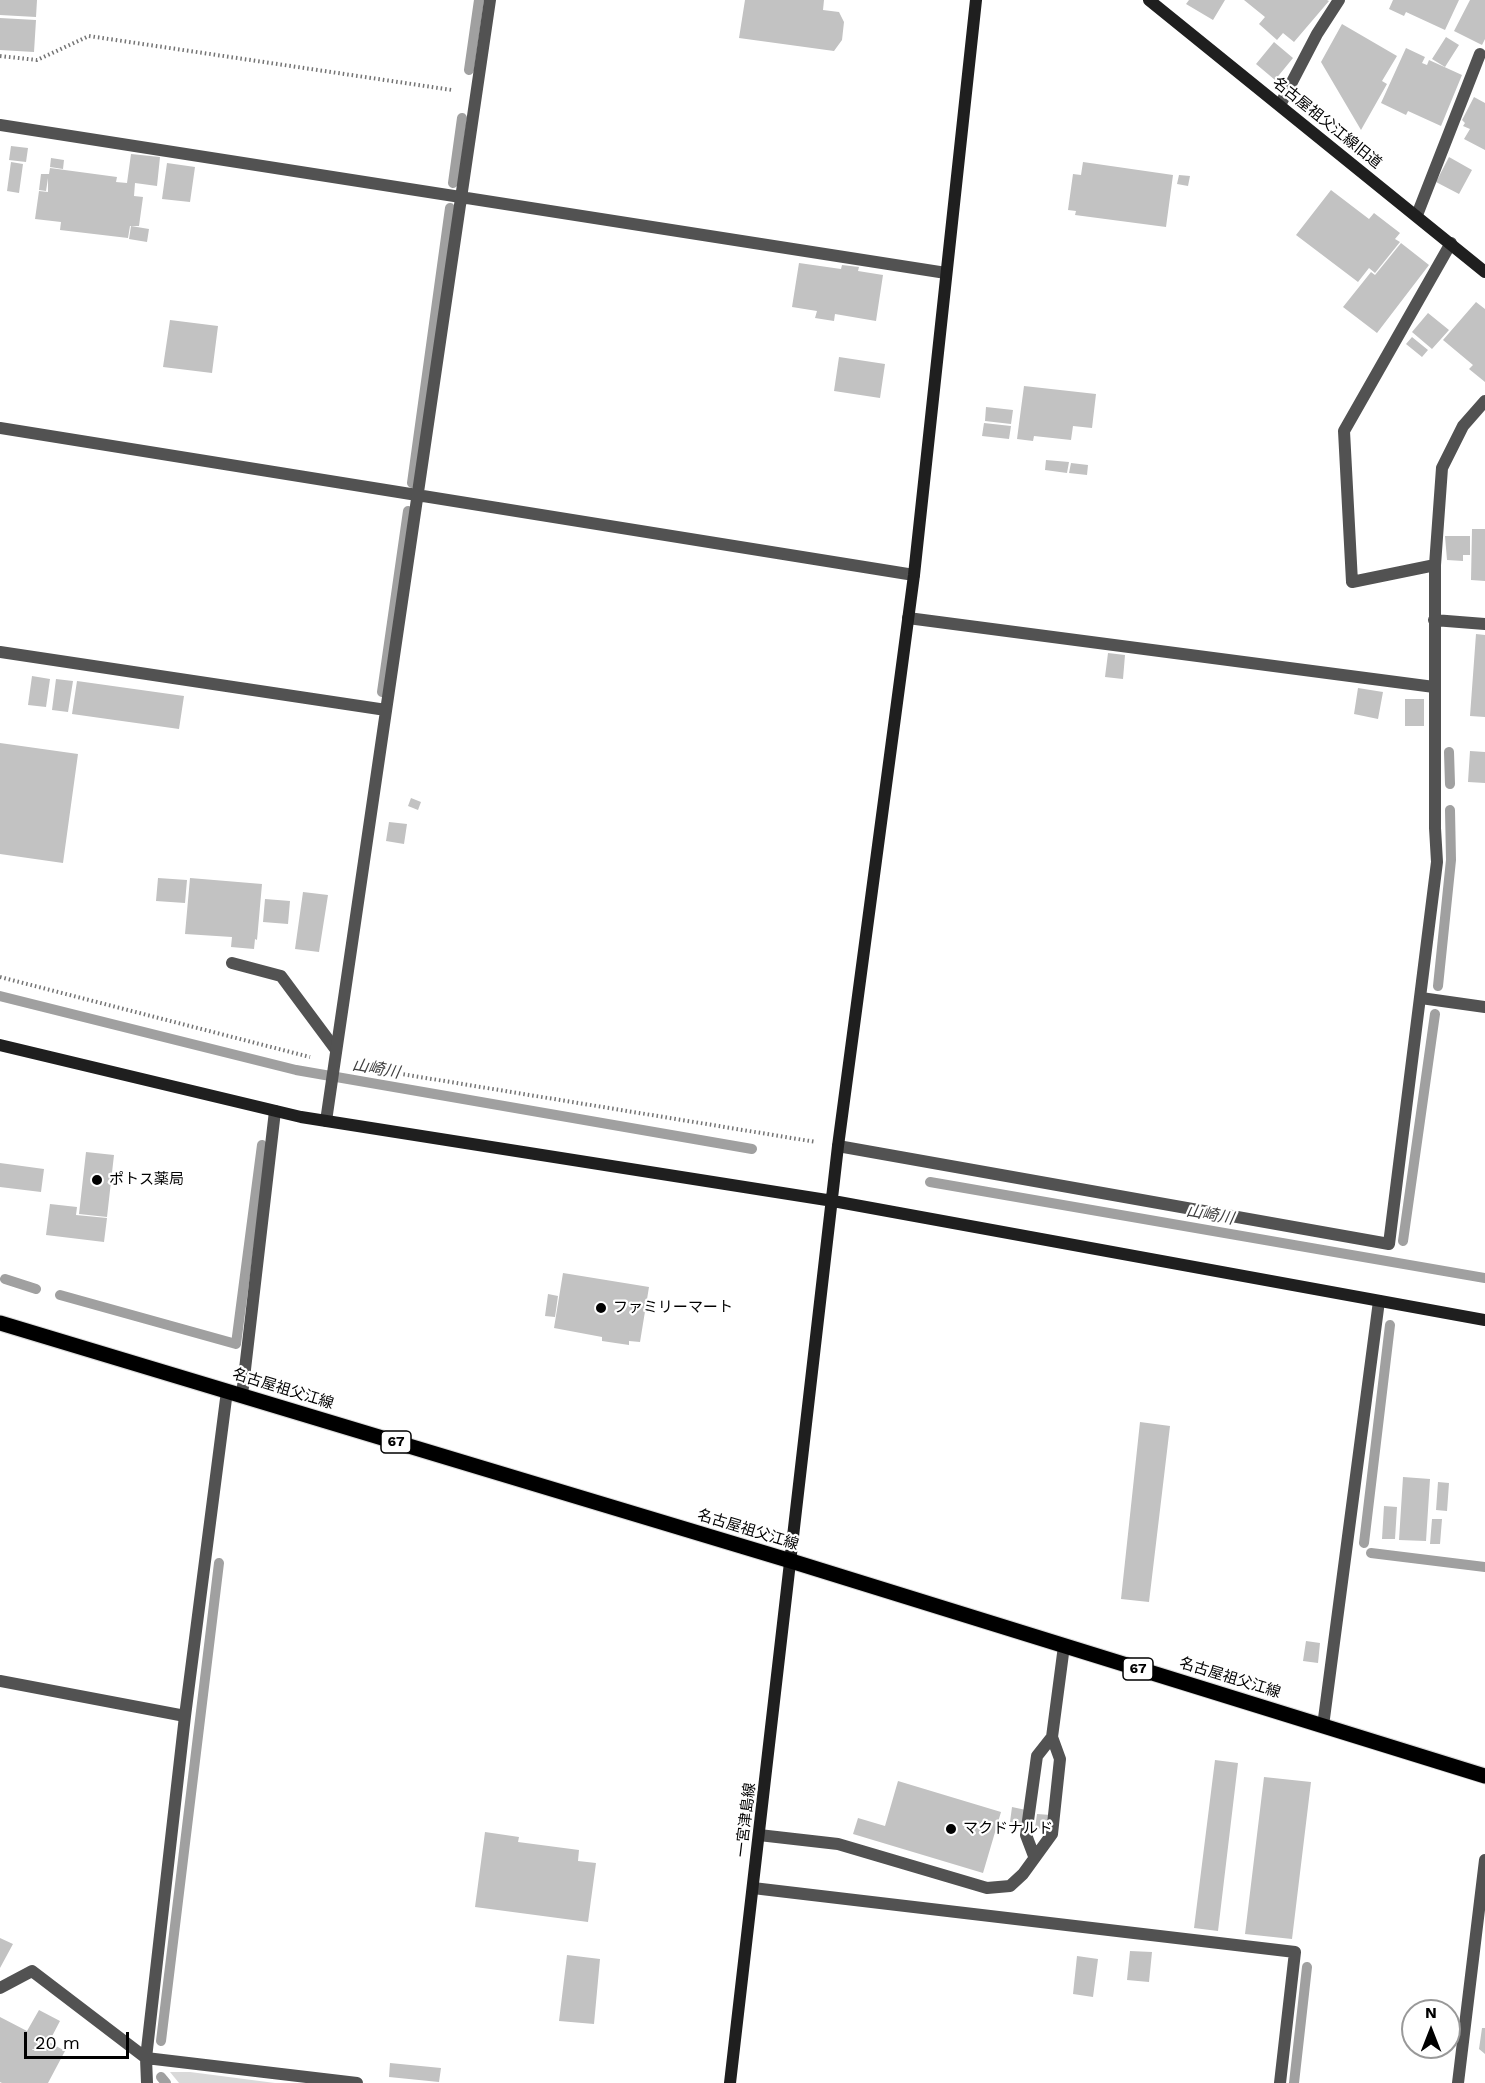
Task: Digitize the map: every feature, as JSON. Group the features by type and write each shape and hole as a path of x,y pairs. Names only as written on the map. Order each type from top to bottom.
{"main road":[{"name":"名古屋祖父江線","path":"0,1323 791,1561 1485,1776"}],"street":[{"path":"326,1121 490,0"},
{"name":"一宮津島線","path":"730,2083 838,1146 914,575 976,0"},
{"name":"名古屋祖父江線旧道","path":"1149,0 1485,272"},
{"path":"1280,105 1317,34 1339,0"},
{"path":"1417,215 1480,54"},
{"path":"0,125 946,273"},
{"path":"1435,565 1352,582 1344,431 1451,243"},
{"path":"838,1146 1389,1244 1437,862 1434,620 1435,565 1442,468 1462,426 1485,401"},
{"path":"0,428 914,575"},
{"path":"908,618 1434,687"},
{"path":"1434,620 1485,624"},
{"path":"0,652 386,710"},
{"path":"232,963 281,976 335,1060"},
{"path":"1421,998 1485,1007"},
{"path":"0,1045 275,1111 326,1121 833,1201 1485,1320"},
{"path":"147,2083 146,2058 185,1716 275,1111"},
{"path":"1323,1726 1379,1301"},
{"path":"759,1835 838,1844 987,1888 1010,1886 1023,1874 1052,1833 1060,1759 1052,1737 1064,1646"},
{"path":"0,1681 185,1716"},
{"path":"1034,1856 1026,1835 1037,1756 1052,1737"},
{"path":"1458,2083 1485,1860"},
{"path":"753,1888 1295,1952 1280,2083"},
{"path":"0,1988 32,1971 146,2058 357,2083"}],"path":[{"path":"0,56 37,60 89,36 476,93"},
{"path":"0,978 335,1060 838,1146"}],"shaded area":[{"path":"170,2072 190,2072 275,2083 179,2083"}],"building":[{"path":"0,0 37,0 36,17 0,15"},
{"path":"745,0 824,0 823,10 839,12 844,22 842,40 834,51 739,38"},
{"path":"1189,0 1225,0 1213,20 1186,4"},
{"path":"1244,0 1329,1 1294,42 1283,33 1277,40 1259,24 1265,17"},
{"path":"1393,0 1459,0 1445,30 1406,12 1404,16 1389,9"},
{"path":"1470,0 1485,0 1485,39 1482,45 1454,31"},
{"path":"0,18 36,20 34,52 0,50"},
{"path":"1342,24 1397,56 1382,81 1387,84 1361,130 1321,62"},
{"path":"1446,37 1459,45 1445,67 1432,59"},
{"path":"1274,42 1293,58 1275,80 1256,64"},
{"path":"1406,48 1425,57 1422,63 1427,65 1429,60 1462,75 1441,126 1408,111 1406,115 1381,103"},
{"path":"1474,97 1485,103 1485,150 1464,139 1470,129 1463,126 1465,123 1462,120"},
{"path":"11,146 28,148 26,162 9,160"},
{"path":"131,154 160,157 157,186 135,183 134,196 143,197 139,226 130,226 128,238 60,230 61,222 35,219 39,191 48,192 48,178 46,191 39,190 41,174 49,174 50,168 117,177 116,182 127,183"},
{"path":"1449,157 1472,170 1459,194 1436,182"},
{"path":"51,158 64,160 63,169 50,167"},
{"path":"11,162 23,164 19,193 7,191"},
{"path":"1083,162 1173,175 1166,227 1075,215 1076,211 1068,210 1073,174 1081,175"},
{"path":"167,163 195,167 190,202 162,199"},
{"path":"1179,175 1190,176 1188,186 1177,184"},
{"path":"1331,190 1369,219 1374,213 1400,233 1395,239 1400,242 1375,273 1369,268 1358,282 1296,235"},
{"path":"131,226 149,229 147,242 129,239"},
{"path":"1401,243 1429,265 1377,333 1343,307 1371,272 1375,275"},
{"path":"799,263 841,269 842,265 859,267 858,271 883,275 876,321 835,314 834,321 815,318 817,311 792,307"},
{"path":"1476,302 1485,309 1485,382 1469,369 1473,365 1443,340"},
{"path":"1428,313 1449,330 1432,349 1412,332"},
{"path":"170,320 218,326 212,373 163,367"},
{"path":"1412,337 1428,350 1422,357 1406,344"},
{"path":"839,357 885,364 880,398 834,391"},
{"path":"1024,386 1096,394 1092,428 1073,426 1071,440 1034,436 1033,441 1017,439"},
{"path":"986,407 1013,410 1011,424 985,421"},
{"path":"984,423 1011,426 1009,439 982,436"},
{"path":"1046,460 1069,462 1067,473 1045,470"},
{"path":"1071,463 1088,465 1087,475 1069,473"},
{"path":"1472,529 1485,529 1485,581 1471,580"},
{"path":"1445,536 1470,536 1470,555 1463,555 1463,561 1447,560"},
{"path":"1476,634 1485,635 1485,717 1470,716"},
{"path":"1108,653 1125,655 1123,679 1105,677"},
{"path":"32,676 50,679 46,707 28,705"},
{"path":"56,679 73,681 68,712 52,710"},
{"path":"77,681 184,696 179,729 72,714"},
{"path":"1358,688 1383,692 1378,719 1354,714"},
{"path":"1405,699 1424,699 1424,726 1405,726"},
{"path":"0,743 78,754 63,863 0,854"},
{"path":"1470,751 1485,752 1485,783 1468,782"},
{"path":"411,798 421,802 418,810 408,806"},
{"path":"389,822 407,824 404,844 386,841"},
{"path":"158,878 187,880 185,903 156,901"},
{"path":"190,878 262,884 257,940 255,939 254,949 231,947 232,937 185,934"},
{"path":"303,892 328,895 319,952 295,949"},
{"path":"265,899 290,901 288,924 263,922"},
{"path":"86,1152 114,1155 107,1217 79,1214"},
{"path":"0,1163 44,1169 41,1192 0,1187"},
{"path":"50,1204 77,1207 76,1215 107,1218 104,1242 46,1235"},
{"name":"ファミリーマート","path":"563,1273 649,1287 640,1342 629,1341 629,1345 602,1341 602,1337 554,1328"},
{"path":"548,1294 558,1296 555,1317 545,1316"},
{"path":"1140,1422 1170,1426 1149,1602 1121,1599"},
{"path":"1403,1477 1430,1479 1426,1541 1399,1540"},
{"path":"1438,1482 1449,1483 1447,1511 1436,1510"},
{"path":"1384,1506 1397,1507 1395,1539 1382,1539"},
{"path":"1432,1519 1442,1519 1440,1544 1430,1544"},
{"path":"1306,1641 1320,1643 1318,1663 1303,1661"},
{"path":"1215,1760 1238,1763 1218,1931 1194,1928"},
{"path":"1264,1777 1311,1782 1292,1939 1245,1934"},
{"path":"898,1781 1001,1812 983,1873 853,1834 858,1818 885,1826"},
{"path":"1012,1807 1026,1810 1024,1824 1010,1822"},
{"path":"1037,1814 1051,1815 1049,1830 1035,1828"},
{"path":"485,1832 519,1837 518,1842 579,1850 578,1861 596,1863 588,1922 475,1907"},
{"path":"0,1938 13,1944 0,1968"},
{"path":"1130,1951 1152,1952 1149,1982 1127,1980"},
{"path":"567,1955 600,1959 594,2024 559,2021"},
{"path":"1077,1956 1098,1959 1093,1997 1073,1994"},
{"path":"39,2010 60,2021 49,2042 65,2051 48,2083 0,2082 0,2017 27,2031"},
{"path":"1482,2028 1485,2028 1485,2054 1479,2049"},
{"path":"390,2063 441,2068 439,2082 389,2077"}],"waterway":[{"path":"469,70 479,0"},
{"path":"453,183 462,118"},
{"path":"412,483 450,208"},
{"path":"382,692 408,511"},
{"path":"1449,752 1450,784"},
{"path":"1438,986 1451,860 1450,810"},
{"name":"山崎川","path":"0,996 296,1070 752,1149"},
{"path":"1403,1241 1435,1014"},
{"path":"60,1295 236,1344 262,1145"},
{"name":"山崎川","path":"930,1182 1485,1278"},
{"path":"5,1279 36,1289"},
{"path":"1364,1543 1390,1325"},
{"path":"1371,1553 1485,1567"},
{"path":"161,2041 219,1563"},
{"path":"1294,2083 1307,1967"},
{"path":"161,2077 166,2083"}],"place":[{"name":"ポトス薬局","path":"97,1180"},
{"name":"ファミリーマート","path":"601,1308"},
{"name":"マクドナルド","path":"951,1829"}]}
